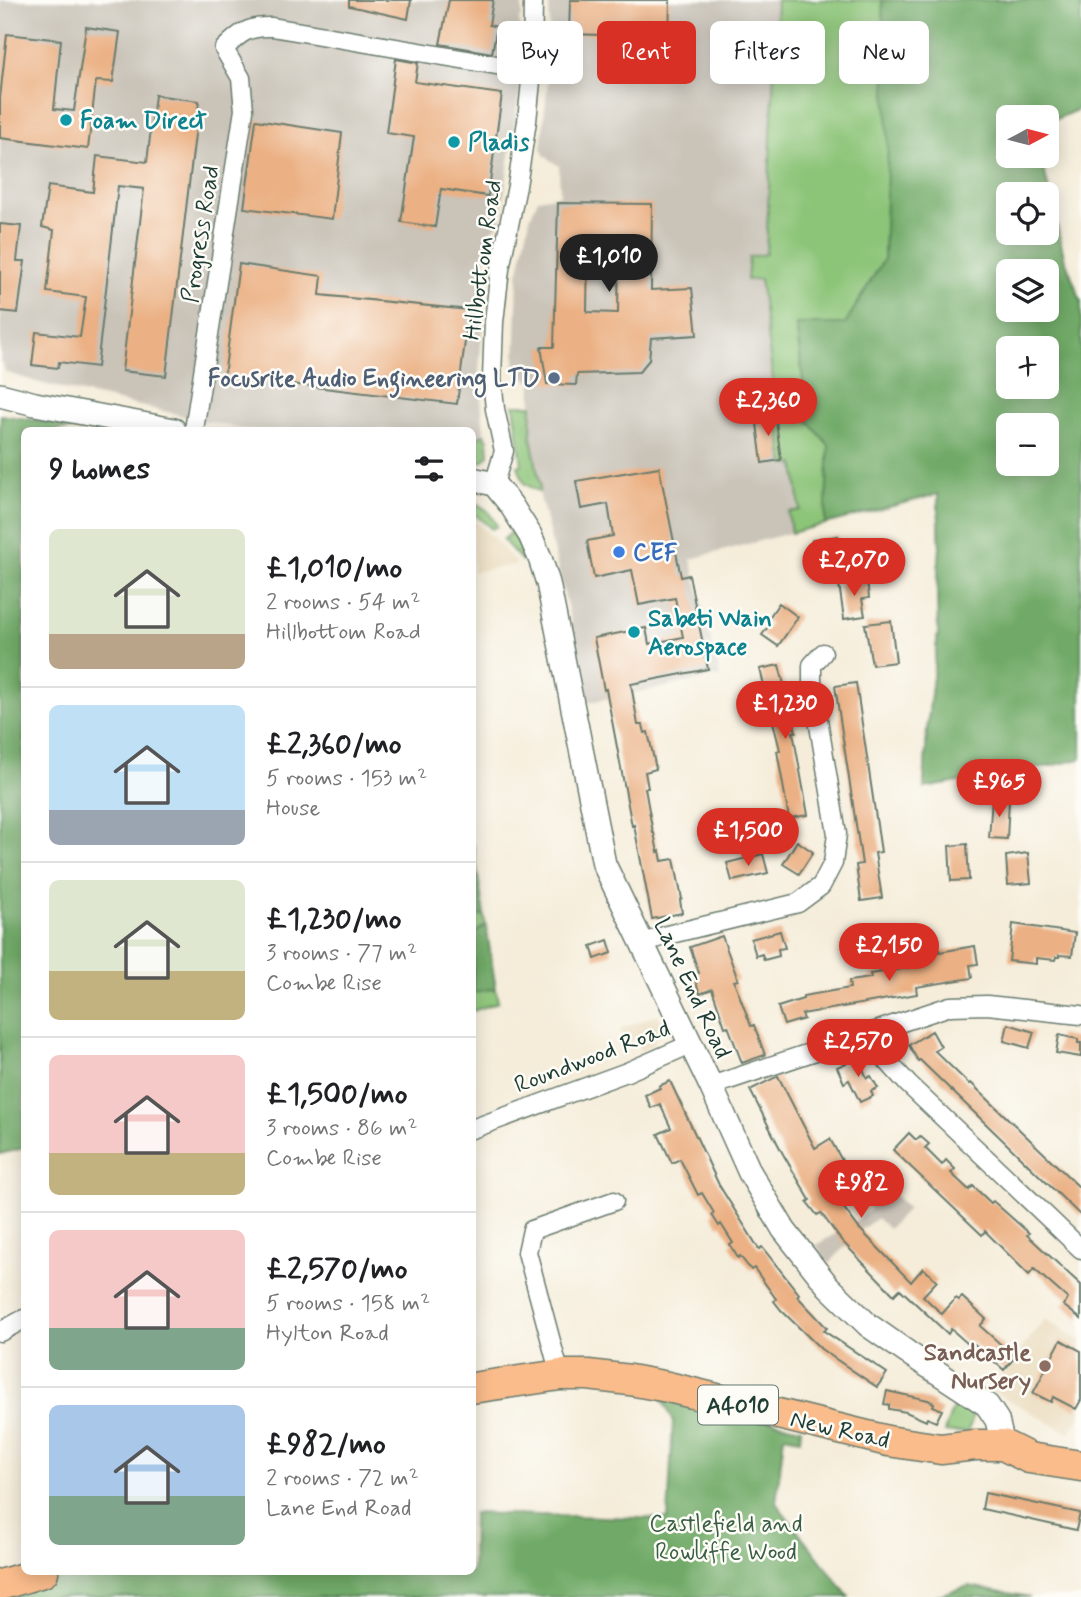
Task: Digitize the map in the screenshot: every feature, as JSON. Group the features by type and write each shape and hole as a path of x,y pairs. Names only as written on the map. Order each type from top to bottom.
{"highway":[{"name":"New Road","path":"476,1387 560,1375 589,1375 668,1387 888,1441 941,1449 975,1445 1003,1446"},
{"name":"A4010","path":"1003,1446 1029,1458 1081,1465"},
{"path":"0,1585 33,1575"}],"street":[{"name":"Hillbottom Road","path":"533,0 533,21"},
{"name":"Progress Road","path":"194,427 244,110 241,78 225,49 239,34 256,26 497,65"},
{"name":"Hillbottom Road","path":"483,482 503,452 492,378 494,322 500,269 517,186 531,84"},
{"path":"0,395 158,427"},
{"name":"Lane End Road","path":"483,482 511,505 541,558 604,864 750,1173 784,1230 828,1286 868,1325 987,1405 997,1420 1003,1446"},
{"path":"643,943 667,934 799,903 821,886 833,863 837,834 812,683 812,666 823,653"},
{"path":"710,1086 950,1006 987,1005 1081,1015"},
{"path":"868,1033 882,1055 908,1084 1081,1248"},
{"name":"Roundwood Road","path":"476,1128 627,1072 691,1044"},
{"path":"560,1375 527,1252 532,1230 614,1201"},
{"path":"0,1332 21,1321"}],"shaded area":[{"path":"0,0 522,0 522,17 519,21 497,21 497,84 520,84 500,223 488,232 481,283 485,290 479,372 484,434 476,438 476,427 233,427 43,384 5,372 3,363 0,362"},
{"path":"549,0 777,0 776,21 710,21 710,84 774,84 770,179 938,494 691,559 720,676 585,703 571,621 539,492 531,436 532,383 515,369 518,275 530,218 538,199 560,195 559,166 545,156 541,149 548,84 583,84 583,21 549,21"},
{"path":"476,522 493,537 517,564 476,571"},
{"path":"658,1014 662,1022 653,1045 640,1051 636,1038 624,1042 620,1029"},
{"path":"881,1181 908,1209 888,1229 877,1218 859,1231 829,1264 816,1245 851,1225 871,1209 863,1199"},
{"name":"Sandcastle Nursery","path":"1045,1319 1081,1341 1081,1415 1069,1433 990,1390"}],"green space":[{"path":"777,0 1081,0 1081,108 1059,118 1059,105 996,105 996,168 1044,168 1047,182 996,182 996,245 1059,245 1059,235 1064,257 1081,301 1080,759 924,788 927,730 938,633 938,494 887,183 884,259 845,324 796,324 808,421 829,445 825,524 791,533 788,512 800,510 795,464 784,465 760,279 747,280 749,257 766,254 773,84 825,84 825,21 776,21"},
{"path":"882,0 1081,0 1081,108 1059,118 1059,105 996,105 996,168 1044,168 1047,182 996,182 996,245 1059,245 1059,235 1064,257 1081,301 1080,759 924,788 927,730 938,633 938,494 825,524 829,445 808,421 796,324 845,324 884,259 888,135 886,84 929,84 929,21 883,21"},
{"path":"514,405 532,405 531,436 539,492 524,483 518,466 522,465"},
{"path":"1,415 80,427 21,427 21,1149 0,1154"},
{"path":"484,434 488,440 489,455 476,464 476,438"},
{"path":"476,503 488,511 497,526 492,529 476,516"},
{"path":"511,532 527,556 522,561 503,540"},
{"path":"476,863 484,915 480,916 476,913"},
{"path":"476,867 498,1002 476,1010"},
{"path":"486,925 496,990 476,992 476,932"},
{"name":"Castlefield and Rowliffe Wood","path":"660,1395 801,1428 800,1439 784,1436 776,1503 849,1597 0,1597 69,1575 476,1575 476,1513 668,1519 673,1420"},
{"path":"956,1400 972,1413 970,1426 967,1432 944,1432"},
{"path":"969,1586 1030,1597 932,1597"}],"building":[{"path":"349,0 411,0 408,19 349,6"},
{"path":"449,0 493,0 489,25 497,27 492,53 440,44"},
{"path":"570,0 670,0 669,21 597,21 597,35 583,34 583,21 569,21"},
{"path":"86,27 120,32 113,82 96,81 88,149 0,138 0,98 7,34 61,40 54,109 74,111"},
{"name":"Pladis","path":"396,59 418,63 415,82 502,94 488,196 441,189 435,227 401,222 414,137 386,133"},
{"path":"155,95 199,101 166,376 122,371 144,189 118,186 97,367 59,362 58,368 32,365 36,332 80,337 86,297 47,292 54,230 42,227 48,186 93,192 97,156 147,162"},
{"path":"256,120 342,133 332,219 244,208"},
{"path":"558,203 652,204 651,290 692,288 697,335 651,338 649,360 639,372 577,374 576,385 547,384 541,347 554,347","holes":["588,243 619,244 618,313 587,312"]},
{"path":"0,224 21,226 17,261 25,261 18,313 0,311"},
{"path":"239,264 322,276 320,295 469,310 457,404 224,376"},
{"path":"775,414 781,460 762,463 756,416"},
{"path":"659,467 681,577 689,575 708,669 631,684 638,725 643,725 645,733 648,732 656,769 645,772 653,833 662,861 674,859 682,899 682,913 652,919 594,638 646,628 649,644 683,637 675,598 639,605 632,570 594,578 587,541 613,536 608,504 581,509 576,481"},
{"path":"838,536 844,572 818,575 812,540"},
{"path":"867,580 869,598 862,599 865,616 844,619 839,584"},
{"path":"779,603 798,617 778,646 762,635 770,624 766,622"},
{"path":"891,621 896,662 872,665 865,624"},
{"path":"779,665 796,732 793,732 808,815 789,818 777,751 780,750 760,669"},
{"path":"856,683 881,852 875,853 882,898 861,901 856,865 862,864 835,686"},
{"path":"992,799 1009,800 1007,839 989,838"},
{"path":"797,841 813,852 799,874 783,864"},
{"path":"967,844 969,880 951,881 949,846"},
{"path":"1028,853 1031,883 1008,885 1006,856"},
{"path":"763,854 768,873 732,881 727,863"},
{"path":"1013,924 1075,933 1072,956 1059,955 1055,960 1036,958 1036,964 1009,961"},
{"path":"780,931 785,948 778,949 779,956 764,960 762,954 756,956 751,939"},
{"path":"722,936 738,980 734,981 765,1055 742,1063 728,1026 725,1027 712,989 700,994 693,974 699,973 690,947"},
{"path":"608,940 612,953 595,959 591,946"},
{"path":"975,946 978,964 970,965 972,978 916,987 917,994 802,1014 804,1019 784,1025 778,1007 803,999 803,996 850,988 849,981 871,978 870,974 921,966 919,952 939,949 939,952"},
{"path":"1008,1024 1034,1032 1029,1048 1004,1041"},
{"path":"932,1031 941,1047 935,1051 1081,1189 1081,1216 920,1060 918,1061 909,1045"},
{"path":"1059,1035 1078,1039 1078,1043 1081,1043 1081,1057 1056,1053"},
{"path":"858,1058 867,1078 871,1076 878,1088 871,1091 873,1096 860,1102 849,1080 844,1083 837,1067"},
{"path":"778,1076 815,1148 830,1139 844,1164 821,1177 858,1227 911,1282 923,1268 937,1281 923,1296 942,1314 956,1298 959,1300 962,1297 986,1319 980,1326 1015,1357 1004,1370 971,1341 968,1344 951,1329 948,1334 900,1289 894,1295 841,1240 821,1213 817,1215 807,1202 810,1200 750,1090"},
{"path":"670,1081 719,1185 759,1249 762,1247 799,1294 797,1296 827,1328 824,1331 887,1373 877,1387 821,1349 781,1310 754,1268 751,1270 740,1256 738,1258 730,1245 733,1243 712,1215 714,1213 702,1193 698,1195 680,1159 672,1163 658,1134 671,1128 660,1104 651,1108 645,1095"},
{"path":"909,1133 916,1140 920,1136 929,1144 925,1148 942,1165 946,1160 955,1169 951,1173 969,1190 973,1186 991,1203 993,1201 1081,1285 1081,1319 1063,1305 1068,1299 1034,1269 1029,1275 985,1231 982,1235 893,1150"},
{"path":"1061,1340 1081,1351 1081,1400 1076,1409 1053,1397 1051,1402 1033,1393"},
{"path":"887,1391 928,1400 942,1410 936,1422 889,1409 889,1405 884,1404"},
{"path":"985,1493 1080,1513 1076,1530 982,1509"}],"place":[{"name":"Foam Direct","path":"66,120"},
{"name":"Pladis","path":"454,142"},
{"name":"Focusrite Audio Engineering LTD","path":"554,378"},
{"name":"CEF","path":"619,552"},
{"name":"Sabeti Wain Aerospace","path":"634,632"},
{"name":"Sandcastle Nursery","path":"1045,1366"}]}
